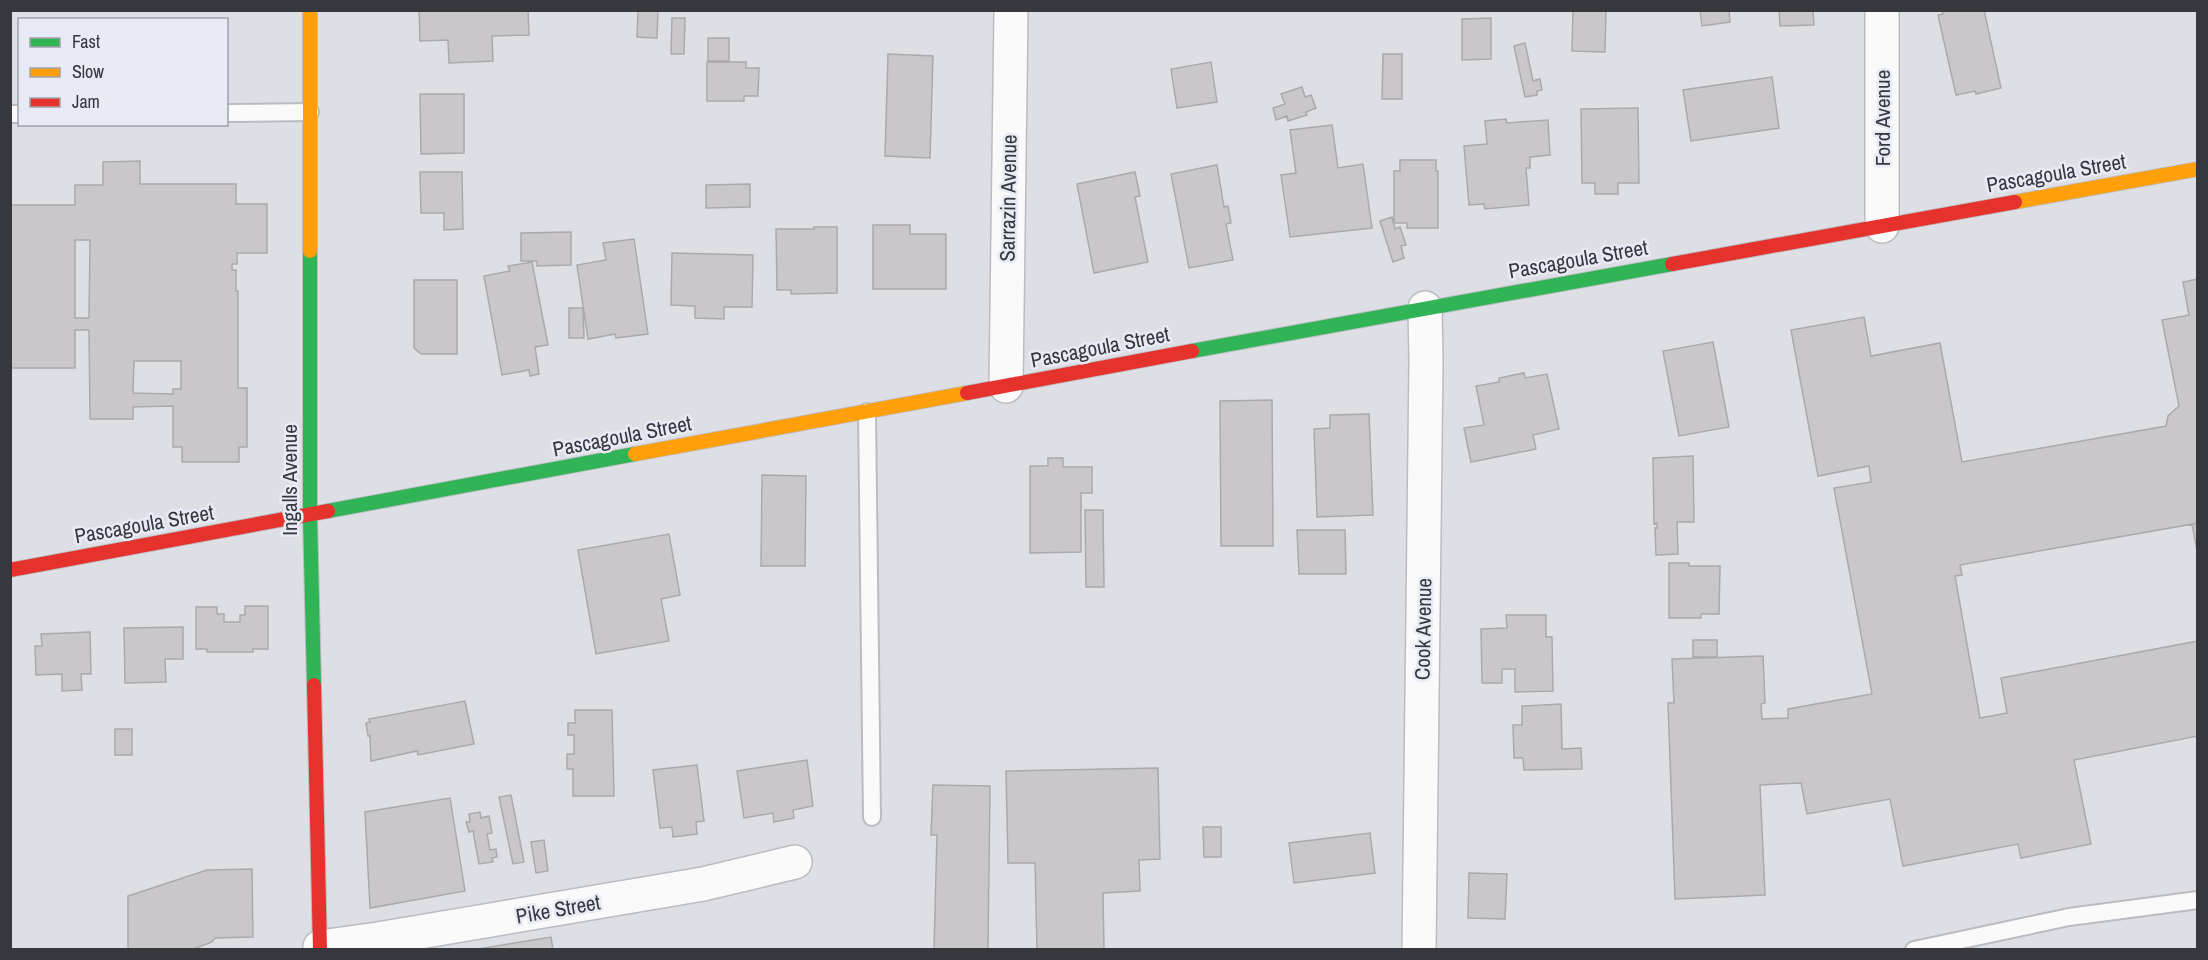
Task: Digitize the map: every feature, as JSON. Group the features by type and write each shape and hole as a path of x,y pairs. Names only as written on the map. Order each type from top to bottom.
{"street":[{"name":"Ingalls Avenue","path":"310,10 310,516 320,948"},
{"name":"Sarrazin Avenue","path":"1006,386 1011,10"},
{"name":"Ford Avenue","path":"1882,10 1882,226"},
{"name":"Pascagoula Street","path":"10,570 1425,308 2198,169"},
{"name":"Cook Avenue","path":"1419,950 1425,308"},
{"name":"Pike Street","path":"320,948 692,886 795,862"}],"lane":[{"path":"228,113 310,112"},
{"path":"867,412 872,817"},
{"path":"1914,950 2069,917 2198,900"}],"building":[{"path":"419,10 528,10 529,35 492,36 493,61 449,63 448,40 420,41"},
{"path":"658,10 657,38 637,37 638,11"},
{"path":"1573,10 1606,10 1605,52 1572,51"},
{"path":"1700,10 1729,10 1730,22 1702,26"},
{"path":"1779,10 1813,10 1814,25 1780,26"},
{"path":"1942,10 1984,10 2001,88 1976,94 1975,91 1956,95 1938,15 1943,14"},
{"path":"672,18 685,18 684,54 671,54"},
{"path":"1491,18 1491,59 1462,60 1462,19"},
{"path":"708,38 729,38 729,61 708,61"},
{"path":"1525,43 1533,81 1540,79 1542,90 1537,91 1537,95 1525,97 1514,46"},
{"path":"888,54 933,56 930,158 885,156"},
{"path":"1383,54 1402,54 1402,99 1382,99"},
{"path":"707,62 746,62 746,68 759,68 758,96 744,96 744,101 707,101"},
{"path":"1211,62 1217,102 1177,108 1171,69"},
{"path":"1772,77 1779,128 1691,141 1683,90"},
{"path":"1302,87 1305,97 1311,95 1316,108 1306,112 1307,115 1288,121 1287,116 1276,120 1273,108 1285,104 1281,94"},
{"path":"420,94 464,94 464,153 421,154"},
{"path":"1638,108 1639,183 1618,183 1618,194 1595,194 1595,183 1582,183 1581,109"},
{"path":"1506,119 1507,123 1548,120 1550,155 1530,157 1530,168 1526,168 1529,205 1485,209 1484,204 1469,205 1464,146 1487,144 1485,121"},
{"path":"1332,125 1338,168 1363,164 1372,228 1290,237 1281,175 1296,173 1290,130"},
{"path":"1400,160 1436,160 1438,228 1407,228 1407,223 1394,223 1394,171 1400,171"},
{"path":"140,161 140,184 236,184 236,204 267,204 267,253 237,253 237,264 232,264 232,270 236,270 236,291 238,291 238,388 247,388 247,447 239,447 239,462 182,462 182,447 173,447 173,406 133,407 133,419 90,419 89,330 75,330 75,368 10,368 10,205 75,205 75,185 103,185 103,162","holes":["75,240 90,240 89,318 75,318","134,361 181,361 181,389 173,389 173,394 133,393"]},
{"path":"1217,165 1224,207 1228,206 1231,223 1226,224 1233,260 1189,268 1171,174"},
{"path":"420,172 462,172 463,229 444,230 444,213 421,213"},
{"path":"1135,172 1140,196 1135,197 1148,262 1094,273 1077,184"},
{"path":"750,184 750,207 706,208 706,185"},
{"path":"1392,217 1395,229 1400,227 1406,245 1401,246 1404,258 1393,262 1380,221"},
{"path":"873,225 910,225 910,234 946,234 946,289 873,289"},
{"path":"814,227 837,227 837,293 791,294 791,290 777,290 776,229 814,229"},
{"path":"571,232 571,265 537,266 537,261 521,261 521,233"},
{"path":"634,239 648,334 616,338 615,334 588,339 577,265 606,260 603,243"},
{"path":"672,253 753,255 752,307 724,307 724,319 695,318 695,306 671,305"},
{"path":"532,262 548,345 535,347 539,374 530,376 529,370 502,375 484,276 510,271 508,266"},
{"path":"2198,279 2198,523 1960,565 1962,575 1955,576 1980,718 2007,713 2001,678 2198,641 2198,736 2074,760 2091,844 2021,858 2018,844 1903,866 1890,799 1807,814 1801,783 1760,785 1765,895 1675,899 1668,703 1674,703 1672,659 1763,656 1765,703 1761,704 1762,719 1788,718 1788,709 1872,694 1834,488 1871,482 1869,466 1818,476 1791,330 1864,317 1871,356 1940,343 1962,462 2166,426 2168,416 2179,406 2162,320 2189,315 2183,282"},
{"path":"414,280 457,280 457,354 421,354 414,348"},
{"path":"569,308 583,308 584,338 569,338"},
{"path":"1713,342 1729,427 1679,436 1663,351"},
{"path":"1524,373 1525,378 1547,374 1559,429 1533,435 1536,449 1471,462 1464,428 1484,425 1476,386 1499,382 1499,378"},
{"path":"1272,400 1273,546 1221,546 1220,401"},
{"path":"1369,414 1373,515 1317,517 1314,429 1330,428 1330,415"},
{"path":"1693,456 1694,522 1677,522 1678,554 1656,555 1655,528 1657,528 1657,523 1654,524 1653,458"},
{"path":"1048,458 1063,458 1063,467 1092,467 1092,493 1081,493 1081,552 1030,553 1030,466 1048,466"},
{"path":"762,475 806,476 805,566 761,566"},
{"path":"1085,510 1103,510 1104,587 1086,587"},
{"path":"2198,523 2198,556 2192,524"},
{"path":"1297,530 1345,530 1346,574 1299,574"},
{"path":"669,534 680,595 661,599 669,641 596,654 578,550"},
{"path":"1669,563 1689,563 1689,566 1720,566 1719,614 1701,614 1701,618 1669,618"},
{"path":"245,606 268,606 268,649 253,649 253,652 207,652 207,649 196,649 196,607 217,607 217,614 224,614 224,622 240,622 240,615 245,615"},
{"path":"1506,615 1546,615 1546,637 1552,637 1553,691 1515,692 1515,669 1502,669 1502,683 1482,683 1481,629 1507,628"},
{"path":"183,627 183,659 165,659 166,682 125,683 124,628"},
{"path":"90,632 91,674 81,674 82,690 62,691 62,674 36,675 35,646 42,646 41,634"},
{"path":"1693,640 1717,640 1717,657 1693,657"},
{"path":"465,701 474,744 418,755 417,751 371,761 370,736 368,736 366,723 370,722 369,719"},
{"path":"1561,704 1562,749 1581,748 1582,769 1524,770 1523,758 1514,758 1513,725 1522,725 1522,706"},
{"path":"575,710 612,710 614,796 573,796 573,769 567,769 567,754 574,754 574,735 568,735 568,723 575,723"},
{"path":"115,729 132,729 132,755 115,755"},
{"path":"807,760 813,806 793,810 794,818 774,822 773,813 744,818 737,771"},
{"path":"697,765 704,821 696,822 697,834 673,837 672,827 660,828 653,770"},
{"path":"1158,768 1160,859 1139,860 1140,891 1103,893 1104,950 1037,950 1035,863 1008,863 1006,771"},
{"path":"933,785 990,786 988,950 934,950 937,835 931,835"},
{"path":"511,795 524,862 513,864 499,797"},
{"path":"450,798 465,891 370,908 365,812"},
{"path":"480,812 481,818 489,816 492,833 487,834 490,850 496,849 497,857 492,858 493,862 479,864 473,831 469,832 466,822 470,822 469,814"},
{"path":"1203,827 1221,827 1221,857 1204,857"},
{"path":"1370,833 1375,873 1294,883 1289,843"},
{"path":"544,840 548,871 536,873 531,842"},
{"path":"252,869 253,937 215,938 212,942 191,950 128,950 128,896 207,870"},
{"path":"1469,873 1507,874 1505,919 1468,918"},
{"path":"551,937 553,950 472,950"}],"traffic: fast":[{"path":"310,251 310,516 314,685"},
{"path":"1192,351 1672,264"},
{"path":"328,511 635,454"}],"traffic: slow":[{"path":"310,10 310,251"},
{"path":"2015,202 2198,169"},
{"path":"635,454 967,393"}],"traffic: jam":[{"path":"1672,264 2015,202"},
{"path":"967,393 1192,351"},
{"path":"10,570 328,511"},
{"path":"314,685 320,950"}]}
